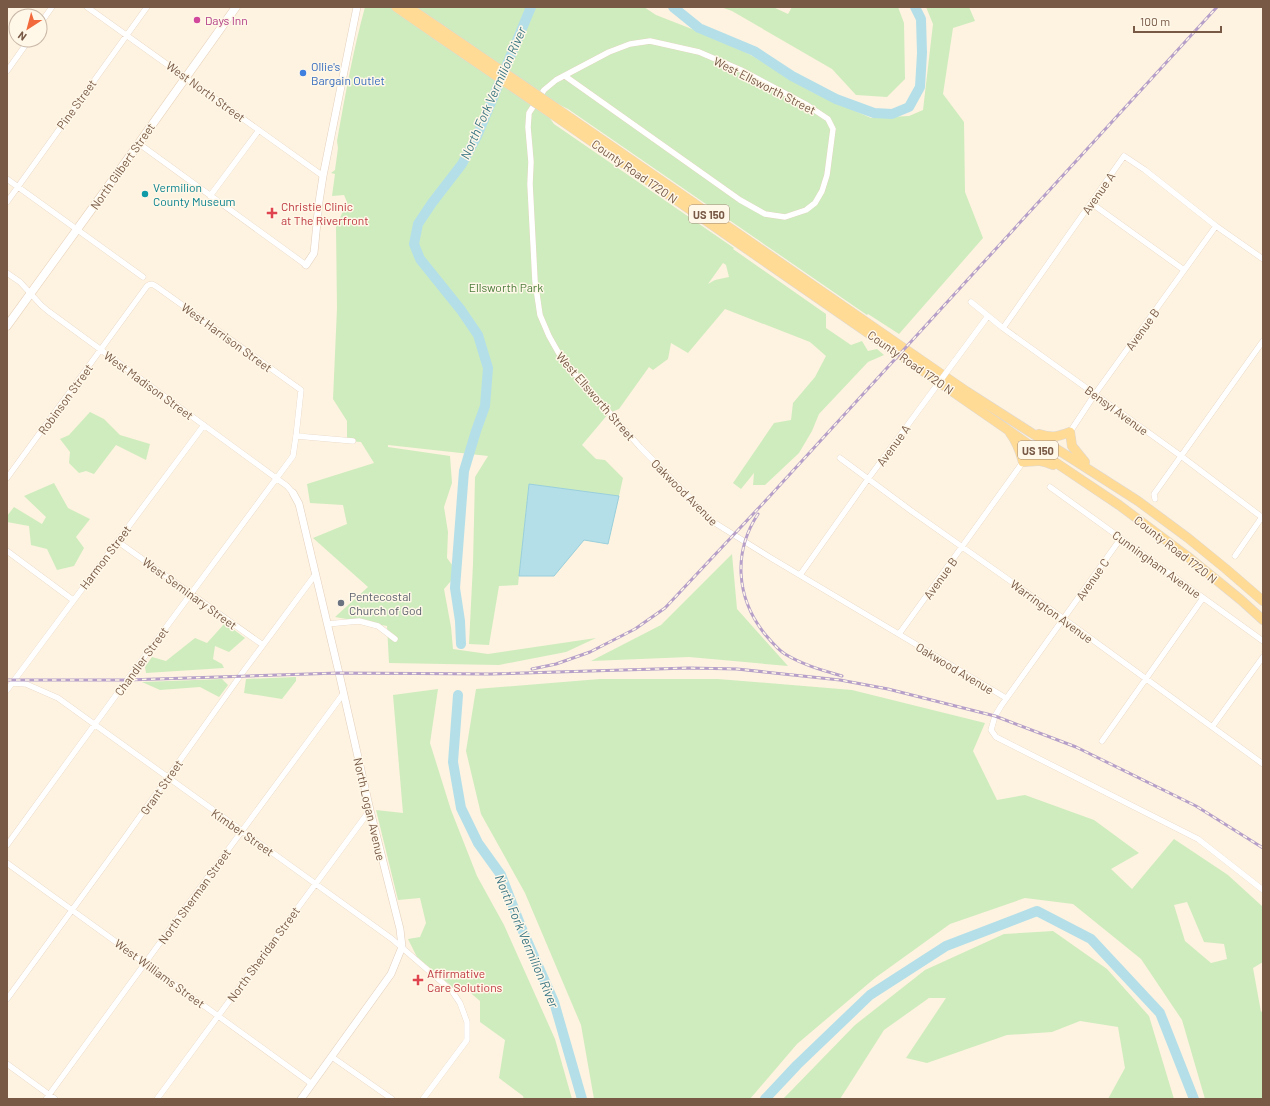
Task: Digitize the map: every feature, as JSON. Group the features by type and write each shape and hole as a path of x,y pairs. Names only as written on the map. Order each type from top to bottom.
{"main road":[{"name":"North Gilbert Street","path":"7,326 236,7"},
{"name":"US 150","path":"396,7 437,31 554,111"},
{"name":"US 150","path":"408,7 437,31"},
{"name":"County Road 1720 N","path":"554,111 1005,427 1119,505 1187,556 1263,620"},
{"name":"County Road 1720 N","path":"554,111 892,341 1027,430"},
{"path":"1005,427 1020,449 1023,462 1035,460 1044,461 1076,476"},
{"name":"US 150","path":"1027,430 1093,472"},
{"path":"1027,430 1049,437 1070,432 1074,450 1093,472"},
{"name":"County Road 1720 N","path":"1093,472 1138,501 1226,569 1263,601"}],"street":[{"name":"West North Street","path":"88,7 323,176"},
{"name":"Pine Street","path":"7,202 147,7"},
{"path":"138,144 306,265 314,253 323,176 357,7"},
{"name":"West Ellsworth Street","path":"565,76 740,200 765,214 785,217 806,210 815,203 822,191 827,175 833,129 828,119 807,105 741,70 699,52 650,41 630,44 609,52 550,84 544,90 529,113 528,127 531,162 530,184 535,281 540,315 562,360 640,447"},
{"path":"7,71 23,48"},
{"path":"210,196 259,130"},
{"name":"Avenue A","path":"1003,328 1124,156 1146,170 1216,226"},
{"path":"7,179 143,277"},
{"path":"1092,203 1184,270"},
{"path":"1216,226 1263,259"},
{"name":"Avenue B","path":"1070,432 1095,394 1216,226"},
{"name":"West Madison Street","path":"7,273 20,282 46,309 287,486 293,493"},
{"name":"Robinson Street","path":"7,478 146,286 153,284"},
{"name":"West Harrison Street","path":"153,284 301,390 296,436"},
{"name":"Bensyl Avenue","path":"971,302 1003,328 1181,456 1262,517"},
{"name":"Avenue A","path":"800,575 868,479 988,316"},
{"path":"1155,498 1154,494 1263,341"},
{"name":"Harmon Street","path":"7,690 204,425"},
{"path":"276,478 293,456 296,436 353,441"},
{"name":"Oakwood Avenue","path":"640,447 715,523 1006,698 995,716 991,730 996,737 1198,839 1263,890"},
{"name":"Warrington Avenue","path":"840,458 1263,764"},
{"name":"Avenue B","path":"899,634 1023,462"},
{"name":"Chandler Street","path":"7,845 276,478"},
{"name":"Cunningham Avenue","path":"1050,487 1263,641"},
{"name":"North Logan Avenue","path":"293,493 299,504 370,810 400,929 402,948 391,974 301,1099"},
{"path":"1235,556 1262,517"},
{"name":"Avenue C","path":"1006,698 1121,538"},
{"name":"West Seminary Street","path":"117,541 263,645"},
{"path":"7,551 73,600"},
{"name":"Grant Street","path":"7,999 168,778 231,687 315,575"},
{"path":"1102,741 1203,598"},
{"path":"327,624 360,621 378,626 395,639"},
{"path":"1212,727 1263,657"},
{"name":"Kimber Street","path":"12,683 26,684 58,698 316,883 402,948 452,992 460,1003 467,1022 467,1040 423,1099"},
{"name":"North Sherman Street","path":"47,1097 343,694"},
{"name":"North Sheridan Street","path":"157,1099 370,810"},
{"name":"West Williams Street","path":"7,863 312,1084"},
{"path":"332,1057 392,1099"},
{"path":"7,1064 47,1097 55,1099"}],"green space":[{"name":"Ellsworth Park","path":"365,7 644,7 656,15 749,54 812,92 871,118 909,116 923,110 933,24 926,7 969,7 975,21 953,28 943,94 964,122 965,192 983,238 899,334 868,314 867,315 568,109 558,104 549,117 554,124 734,248 733,249 826,314 826,328 851,345 862,341 868,351 877,349 884,355 868,362 819,414 812,431 799,453 765,485 753,485 754,473 741,489 733,483 774,423 791,420 793,403 815,377 826,356 810,342 725,309 688,353 671,343 668,359 653,370 649,367 619,409 609,413 582,445 596,459 605,460 623,478 619,496 529,484 518,585 499,586 489,645 469,644 475,477 488,456 388,445 388,447 450,456 452,483 444,507 448,532 447,558 458,573 444,589 451,627 453,649 488,654 596,638 566,652 499,665 389,663 387,626 335,617 368,587 313,538 347,524 343,505 310,503 307,484 374,463 361,442 347,441 347,421 333,399 337,308 336,227 347,202 344,195 332,196 335,174 331,173 335,170 338,148 337,141","holes":["723,263 726,265 729,277 715,280 708,284"]},
{"path":"721,7 773,7 788,14 792,7 898,7 904,23 905,79 887,97 856,95 832,69 732,11"},
{"path":"90,412 104,419 120,435 150,444 146,460 116,445 94,474 86,471 79,473 69,463 70,452 60,439 69,435"},
{"path":"54,483 68,508 90,519 76,537 84,548 74,566 57,570 47,549 31,545 29,526 7,522 7,516 14,507 42,524 46,517 24,496"},
{"path":"732,554 737,609 788,666 689,657 591,661 661,625"},
{"path":"225,623 245,638 229,652 215,646 213,659 222,664 224,668 146,673 145,667 152,657 166,661 195,638 207,643"},
{"path":"296,677 296,681 282,699 244,693 246,679"},
{"path":"222,679 228,685 219,697 200,687 160,690 142,682"},
{"path":"600,679 718,679 852,690 985,723 973,751 997,800 1025,795 1094,820 1139,853 1111,869 1132,889 1174,839 1228,875 1263,907 1263,962 1253,968 1261,1012 1263,1010 1263,1099 1205,1099 1182,1020 1141,959 1073,904 1025,898 950,924 875,978 797,1044 750,1099 594,1099 581,1025 525,893 481,814 466,751 476,689","holes":["1187,902 1204,942 1224,944 1227,959 1211,963 1185,941 1174,905"]},
{"path":"438,689 430,743 451,810 477,876 504,925 555,1039 572,1099 524,1099 523,1096 499,1078 505,1040 480,1022 480,1001 459,983 455,989 417,957 408,939 420,937 426,923 420,898 398,900 376,810 403,813 393,695"},
{"path":"1053,931 1107,969 1149,1016 1174,1099 1108,1099 1125,1068 1118,1027 1080,1021 1052,1032 1007,1035 927,1063 906,1058 946,998 929,998 884,1030 840,1099 783,1099 855,1025 925,970 1004,934"}],"water":[{"path":"529,484 619,496 608,544 584,540 554,576 519,576"}],"waterway":[{"name":"North Fork Vermilion River","path":"461,644 460,621 455,588 464,471 485,406 488,368 478,335 461,310 420,259 414,244 418,224 462,164 477,136 531,7"},
{"name":"North Fork Vermilion River","path":"673,7 699,28 754,51 792,76 836,99 874,113 892,114 909,107 920,87 922,53 921,19 915,7"},
{"name":"North Fork Vermilion River","path":"458,695 453,762 461,808 478,843 501,875 522,929 554,1002 582,1099"},
{"name":"North Fork Vermilion River","path":"765,1099 797,1065 870,995 946,946 1037,911 1091,939 1160,1013 1194,1099"}],"railway":[{"path":"532,669 556,664 590,652 635,629 665,608 769,497 1217,7"},
{"path":"758,514 744,544 741,574 743,590 755,619 764,633 779,650 785,654 806,664 842,676"},
{"path":"7,680 127,680 339,673 490,674 689,668 737,669 840,680 888,689 995,716 1076,747 1196,806 1263,848"}],"place":[{"name":"Days Inn","path":"197,20"},
{"name":"Ollie's Bargain Outlet","path":"303,73"},
{"name":"Vermilion County Museum","path":"145,194"},
{"name":"Christie Clinic at The Riverfront","path":"272,213"},
{"name":"Pentecostal Church of God","path":"341,603"},
{"name":"Affirmative Care Solutions","path":"418,980"}]}
